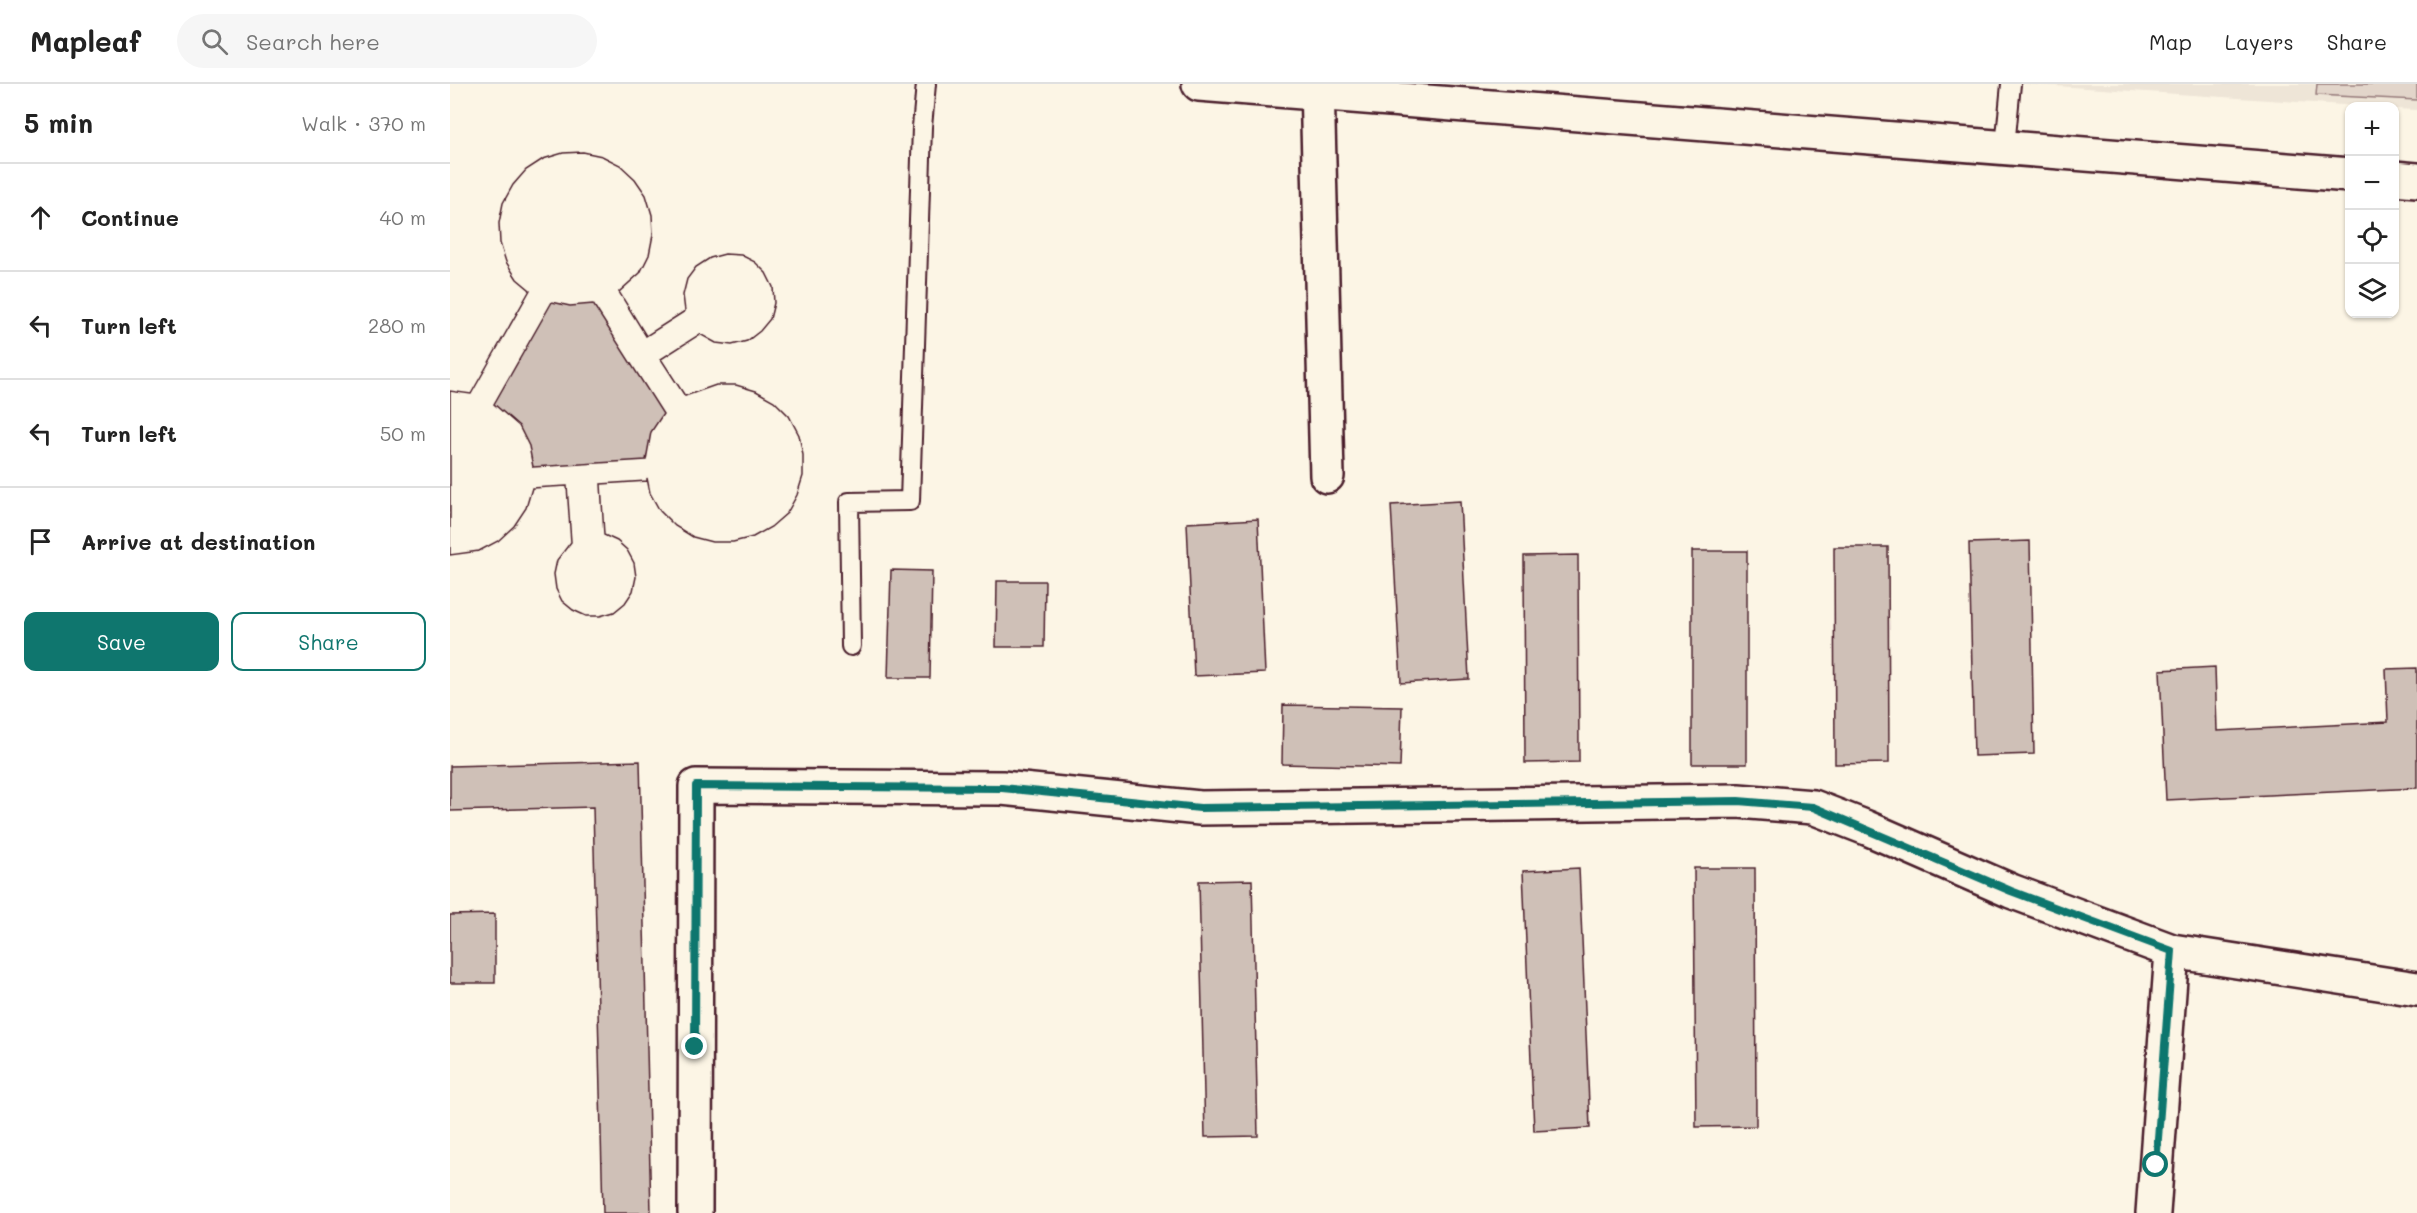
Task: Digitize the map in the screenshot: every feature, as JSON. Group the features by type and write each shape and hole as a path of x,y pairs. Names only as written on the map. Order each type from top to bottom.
{"street":[{"path":"1199,84 1317,88 2345,175"},
{"path":"1317,88 1327,476"},
{"path":"2399,178 2417,180"},
{"path":"695,1213 696,786 1002,788 1200,808 1738,801 1813,807 2011,891 2172,951 2417,989"},
{"path":"2153,1213 2172,951"}],"lane":[{"path":"850,646 849,502 910,501 922,127 926,84"},
{"path":"2005,147 2011,84"}],"shaded area":[{"path":"2024,84 2417,84 2417,110 2399,109 2399,102 2345,102 2345,105"},
{"path":"2317,84 2417,84 2417,100 2316,95"}],"building":[{"path":"583,152 602,156 620,165 635,179 646,195 652,215 653,235 649,255 640,273 619,292 646,336 685,311 683,295 687,279 696,267 710,258 725,254 741,255 755,262 766,273 773,287 774,303 770,319 760,331 747,341 732,345 716,343 700,334 661,359 685,396 716,385 736,385 756,391 774,401 789,416 799,435 803,455 803,476 797,495 787,513 771,527 753,537 733,542 712,542 693,537 675,526 660,511 650,493 647,478 647,481 601,484 604,535 617,541 627,550 634,563 636,577 633,591 625,603 614,612 600,616 586,616 573,610 562,601 556,589 554,574 557,560 571,542 567,486 532,488 526,508 514,526 498,541 479,551 450,555 450,391 471,394 530,290 517,279 506,262 500,243 499,223 503,203 513,185 526,170 543,159 563,153","holes":["552,302 570,306 593,304 663,414 651,432 646,460 533,467 529,446 519,426 494,404"]},
{"path":"583,152 602,156 620,165 635,179 646,195 652,215 653,235 649,255 640,273 619,292 646,336 685,311 683,295 687,279 696,267 710,258 725,254 741,255 755,262 766,273 773,287 774,303 770,319 760,331 747,341 732,345 716,343 700,334 661,359 685,396 716,385 736,385 756,391 774,401 789,416 799,435 803,455 803,476 797,495 787,513 771,527 753,537 733,542 712,542 693,537 675,526 660,511 650,493 647,478 647,481 601,484 604,535 617,541 627,550 634,563 636,577 633,591 625,603 614,612 600,616 586,616 573,610 562,601 556,589 554,574 557,560 571,542 567,486 532,488 526,508 514,526 498,541 479,551 450,555 450,391 471,394 530,290 517,279 506,262 500,243 499,223 503,203 513,185 526,170 543,159 563,153"},
{"path":"1460,501 1469,679 1401,683 1391,505"},
{"path":"1258,519 1265,673 1194,676 1187,523"},
{"path":"2030,541 2034,754 1974,756 1969,543"},
{"path":"1834,547 1888,547 1889,763 1835,764"},
{"path":"1692,551 1747,551 1747,764 1692,764"},
{"path":"1578,555 1579,762 1525,763 1524,556"},
{"path":"891,570 932,571 930,678 888,678"},
{"path":"997,581 1045,581 1044,647 996,647"},
{"path":"2215,667 2217,731 2388,722 2386,669 2417,668 2417,788 2166,800 2160,670"},
{"path":"1283,705 1402,707 1400,767 1282,764"},
{"path":"640,761 651,1213 603,1213 593,807 450,811 450,766"},
{"path":"1579,868 1590,1128 1534,1131 1523,871"},
{"path":"1694,868 1755,868 1756,1126 1696,1127"},
{"path":"1252,880 1258,1136 1205,1137 1199,881"},
{"path":"495,914 495,983 450,983 450,915"}],"route":[{"path":"695,1047 696,786 1002,788 1200,808 1738,801 1813,807 2011,891 2172,951 2156,1165"}]}
